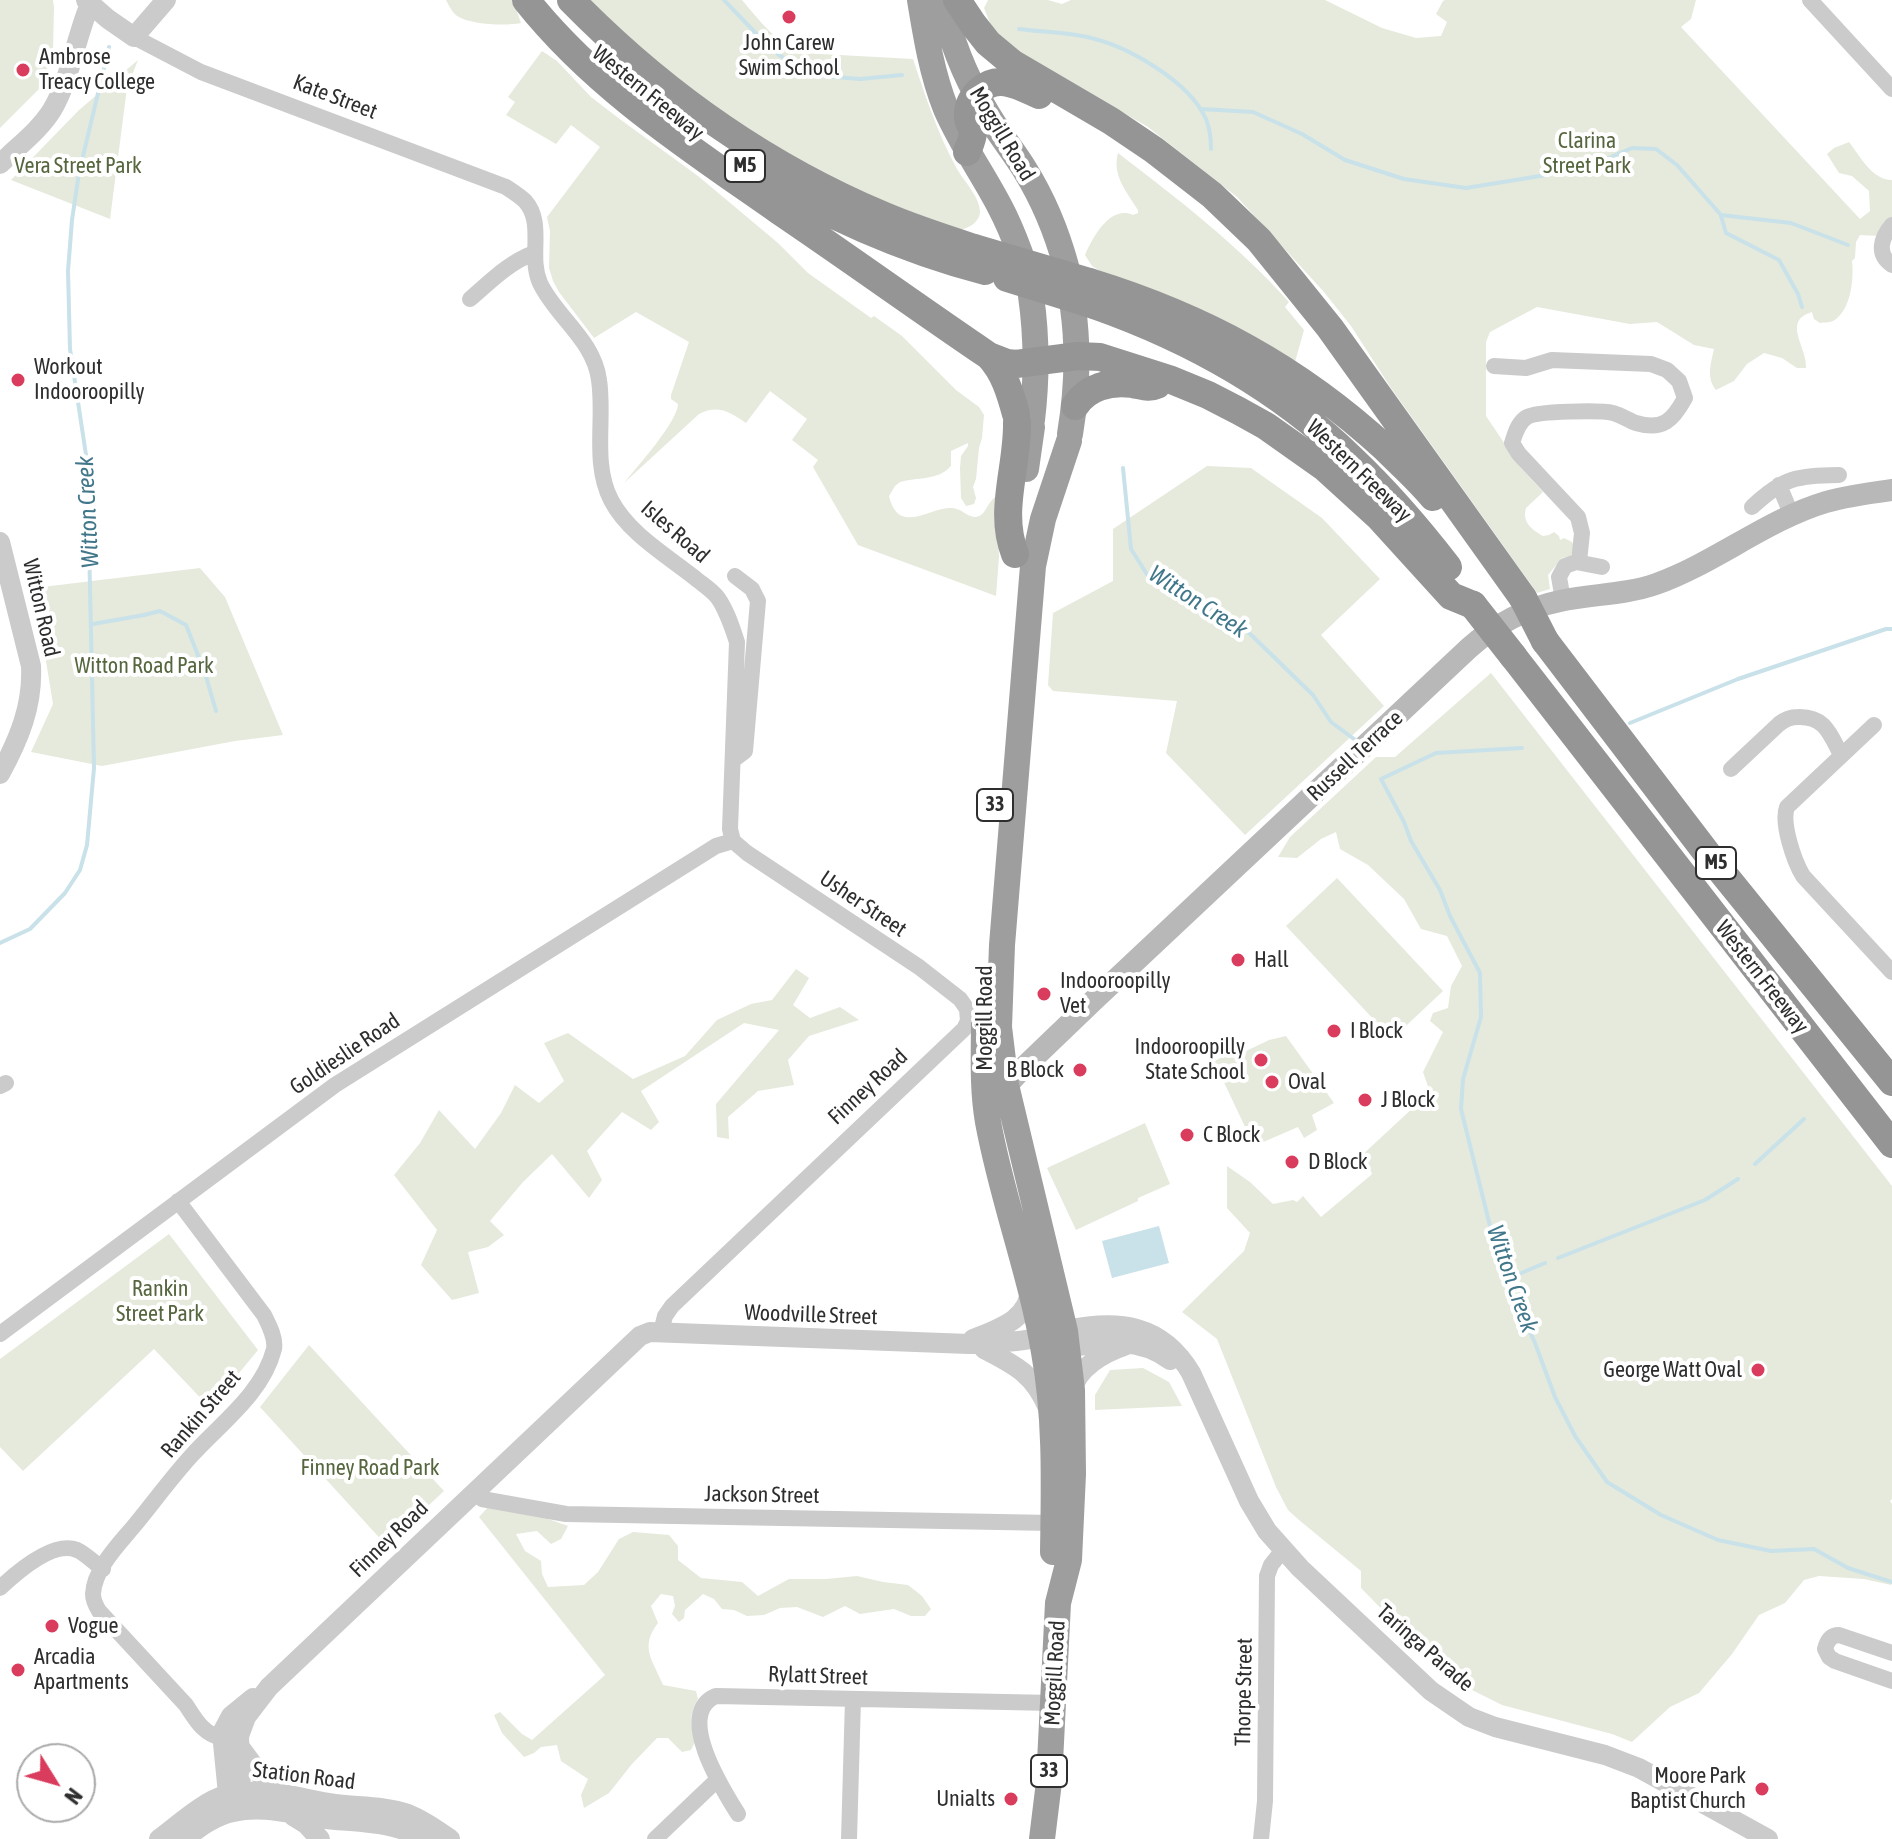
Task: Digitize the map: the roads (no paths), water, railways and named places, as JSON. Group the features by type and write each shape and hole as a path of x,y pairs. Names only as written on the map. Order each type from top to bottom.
{"highway":[{"path":"526,0 590,67 649,119 989,356 998,366 1024,421 1007,515 1015,554"},
{"name":"Western Freeway","path":"544,0 608,63 681,124 769,181 860,227 924,253 980,260"},
{"name":"Western Freeway","path":"571,0 660,83 726,131 844,198 980,260 1077,289 1152,303 1215,330 1332,402 1429,492 1504,581 1545,641 1709,856 1892,1082"},
{"name":"Moggill Road","path":"920,0 938,87 967,152 1000,206 1026,274 1035,325 1037,362 1024,421"},
{"name":"Moggill Road","path":"942,0 957,55 976,94 1036,190 1077,289 1075,406 1069,438 1041,529 1031,579 999,977 999,1027 1006,1085 1054,1341 1052,1561 1058,1603 1049,1782 1042,1839"},
{"path":"957,0 981,34 1004,57 1111,121 1182,171 1259,240 1330,328 1504,581"},
{"path":"967,152 973,133 968,122 968,111 976,94 995,82 1016,84 1069,109 1146,160 1225,217 1290,276"},
{"name":"Western Freeway","path":"1077,289 1238,372 1298,412 1351,457 1408,518 1460,582 1473,605 1892,1144"},
{"path":"989,356 1007,363 1078,356 1100,357 1208,395 1288,441 1324,467 1380,518 1451,596 1473,605"},
{"path":"1075,406 1081,397 1102,386 1126,383 1152,388 1169,379"},
{"name":"Moggill Road","path":"1015,554 986,933 984,1057 987,1110 997,1160 1030,1286 1072,1390 1071,1537 1069,1560 1058,1603"}],"main road":[{"name":"Russell Terrace","path":"987,1110 1006,1085 1094,1000 1490,631 1512,618 1563,600 1634,590 1657,583 1824,502 1892,490"}],"street":[{"path":"134,37 166,0"},
{"path":"1810,0 1892,89"},
{"path":"0,164 52,110 88,2"},
{"name":"Kate Street","path":"88,2 134,37 201,72 506,187 526,202 535,217 534,253"},
{"path":"1892,225 1884,236 1881,250 1892,265"},
{"path":"470,299 504,268 534,253"},
{"name":"Isles Road","path":"534,253 536,273 542,287 589,349 599,378 601,470 610,499 628,525 717,596 730,620 737,642 730,829 733,841"},
{"path":"1494,366 1526,368 1552,360 1651,364 1667,370 1679,381 1685,398 1675,417 1661,424 1639,424 1612,412 1541,413 1525,418 1515,431 1512,443 1519,454 1579,521 1582,545 1579,562"},
{"path":"1752,507 1779,485 1801,476 1839,475"},
{"path":"1779,485 1792,516"},
{"name":"Witton Road","path":"0,542 4,574 31,666 32,683 30,703 17,742 0,774"},
{"path":"1563,600 1560,573 1569,564 1579,562 1602,567"},
{"name":"Isles Road","path":"733,760 745,751 758,601 752,589 735,576"},
{"path":"1731,769 1781,722 1793,717 1820,722 1841,755"},
{"path":"1874,725 1786,808 1785,814 1794,858 1806,880 1892,972"},
{"name":"Usher Street","path":"733,841 919,967 960,999 967,1009"},
{"name":"Goldieslie Road","path":"0,1334 347,1077 714,847 733,841"},
{"name":"Finney Road","path":"231,1738 236,1710 269,1687 640,1336 656,1332 672,1306 964,1029 968,1021 967,1009"},
{"name":"Rankin Street","path":"103,1569 119,1543 186,1462 244,1402 263,1375 275,1347 264,1315 178,1201"},
{"path":"971,1345 1015,1319 1027,1306 1030,1286"},
{"name":"Taringa Parade","path":"1054,1341 1109,1325 1149,1332 1163,1340 1179,1355 1198,1388 1249,1501 1267,1531 1283,1550 1431,1691 1469,1717 1495,1727 1605,1755 1639,1768 1768,1839"},
{"name":"Woodville Street","path":"656,1332 971,1345 1016,1355 1054,1341"},
{"name":"Taringa Parade","path":"1054,1341 1119,1342 1144,1346 1170,1360 1198,1388"},
{"path":"971,1345 1009,1362 1028,1375 1051,1416"},
{"path":"1072,1390 1080,1375 1104,1355 1126,1346 1144,1346"},
{"name":"Jackson Street","path":"477,1489 482,1499 566,1514 1053,1523"},
{"path":"0,1588 32,1562 61,1548 78,1550 103,1569 93,1593 99,1611 186,1705 207,1733 231,1738 285,1804"},
{"name":"Thorpe Street","path":"1261,1839 1265,1801 1267,1576 1283,1550"},
{"path":"1892,1653 1839,1635 1829,1639 1825,1649 1835,1661 1892,1681"},
{"name":"Finney Road","path":"231,1738 240,1732 246,1717 269,1687"},
{"name":"Rylatt Street","path":"738,1814 717,1780 703,1742 699,1722 702,1708 711,1698 726,1695 1053,1703"},
{"path":"849,1839 853,1699"},
{"path":"231,1738 236,1802"},
{"path":"655,1839 717,1780"},
{"name":"Station Road","path":"159,1839 210,1802 236,1802 269,1793 321,1832 393,1827 423,1839"},
{"name":"Station Road","path":"184,1839 236,1802"},
{"name":"Station Road","path":"285,1804 338,1804 385,1809 408,1814 450,1839"},
{"path":"321,1832 328,1809 338,1804"}],"water":[{"path":"1159,1226 1169,1263 1112,1278 1102,1241"}],"waterway":[{"name":"Witton Creek","path":"724,0 771,49 792,64 823,76 860,79 902,75"},
{"name":"Witton Creek","path":"1019,29 1103,41 1155,67 1186,91 1198,105 1206,119 1211,149"},
{"name":"Witton Creek","path":"0,943 30,929 65,893 80,870 87,845 94,768 89,543 91,488 70,349 68,271 79,173 109,47"},
{"path":"1201,109 1253,112 1302,134 1345,160 1404,179 1466,188 1583,169 1632,148 1656,149 1677,165 1721,215 1791,223 1848,245"},
{"path":"1721,216 1726,233 1779,260 1802,307"},
{"name":"Witton Creek","path":"1123,468 1131,549 1148,576 1243,627 1313,695 1331,722 1358,742"},
{"path":"93,624 160,611 186,625 216,711"},
{"path":"1630,723 1738,679 1892,629"},
{"name":"Witton Creek","path":"1522,748 1436,753 1381,779 1480,973 1481,1017 1463,1079 1461,1109 1506,1279 1555,1397 1575,1436 1607,1482 1661,1515 1718,1540 1771,1551 1814,1549 1848,1568 1892,1582"},
{"path":"1755,1164 1804,1119"},
{"path":"1558,1258 1705,1200 1738,1179"},
{"path":"1507,1279 1545,1263"}],"place":[{"name":"John Carew Swim School","path":"789,17"},
{"name":"Ambrose Treacy College","path":"23,70"},
{"name":"Workout Indooroopilly","path":"18,380"},
{"name":"Hall","path":"1238,960"},
{"name":"Indooroopilly Vet","path":"1044,994"},
{"name":"I Block","path":"1334,1031"},
{"name":"Indooroopilly State School","path":"1261,1060"},
{"name":"B Block","path":"1080,1070"},
{"name":"Oval","path":"1272,1082"},
{"name":"J Block","path":"1365,1100"},
{"name":"C Block","path":"1187,1135"},
{"name":"D Block","path":"1292,1162"},
{"name":"George Watt Oval","path":"1758,1370"},
{"name":"Vogue","path":"52,1626"},
{"name":"Arcadia Apartments","path":"18,1670"},
{"name":"Moore Park Baptist Church","path":"1762,1789"},
{"name":"Unialts","path":"1011,1799"}],"park label":[{"name":"Clarina Street Park","path":"1587,154"},
{"name":"Vera Street Park","path":"78,166"},
{"name":"Witton Road Park","path":"144,666"},
{"name":"Rankin Street Park","path":"160,1302"},
{"name":"Finney Road Park","path":"370,1468"}]}
